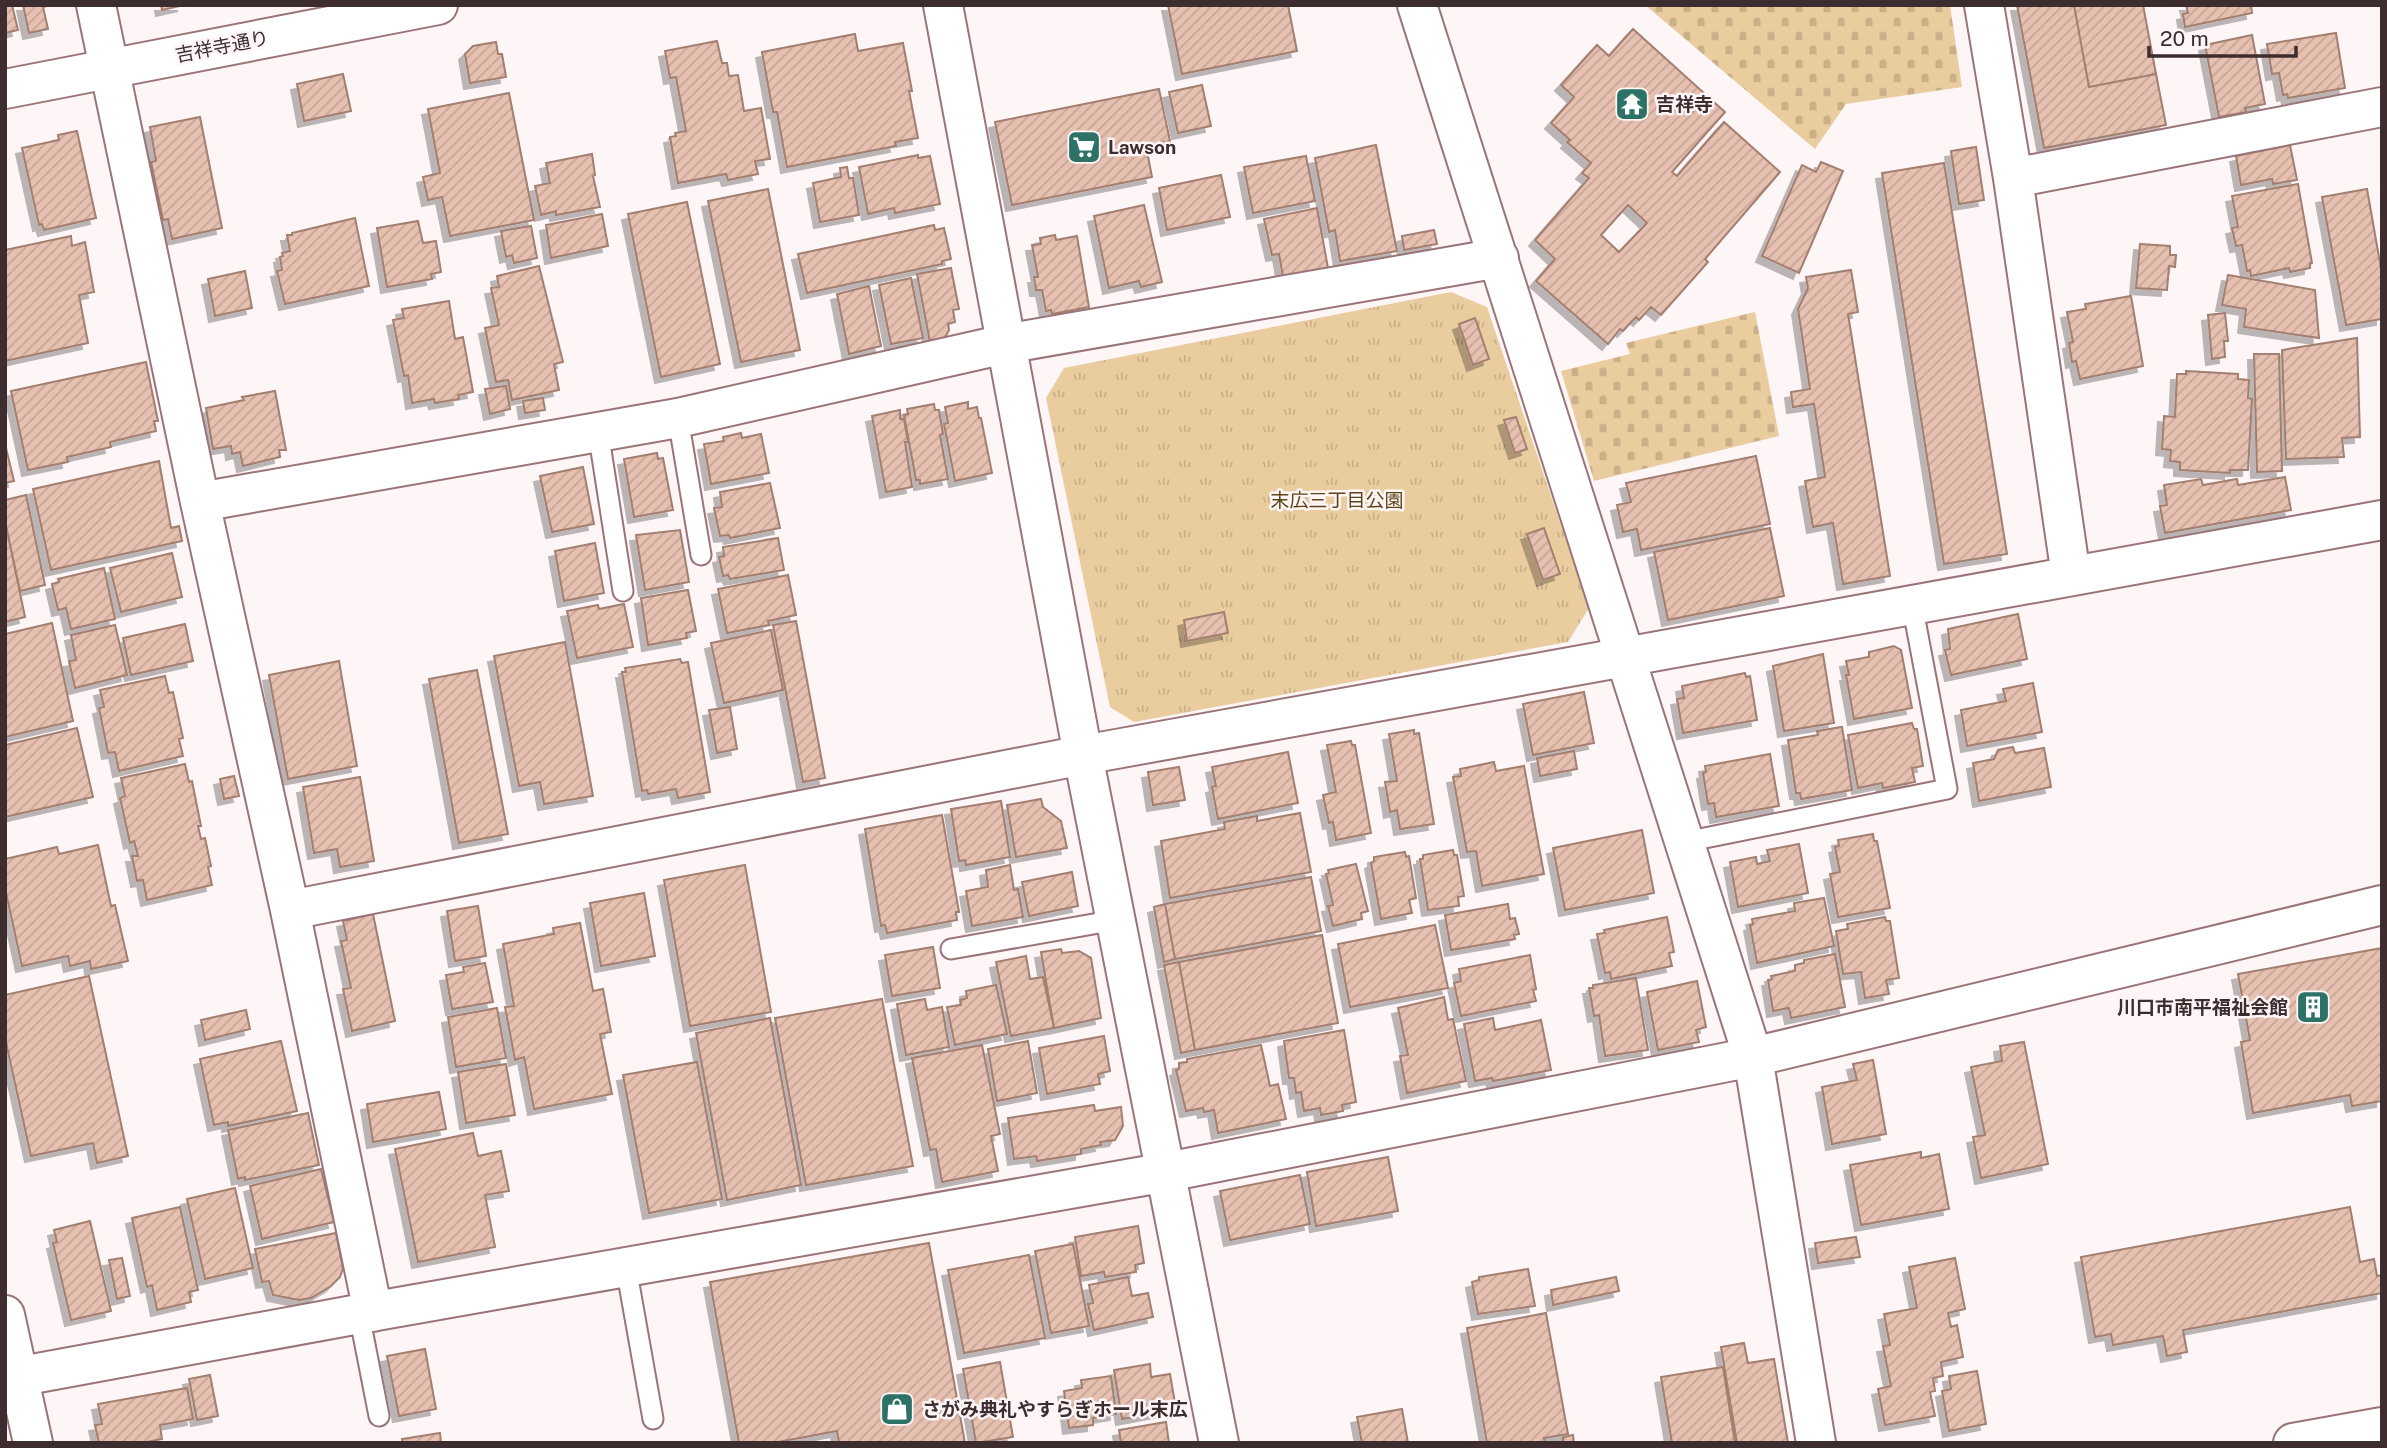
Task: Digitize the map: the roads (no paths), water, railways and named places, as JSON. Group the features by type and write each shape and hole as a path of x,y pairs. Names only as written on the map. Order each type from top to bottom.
{"street":[{"path":"96,5 200,502 290,910 366,1313"},
{"name":"吉祥寺通り","path":"5,89 438,5"},
{"path":"943,5 1083,755 1219,1443"},
{"path":"1417,5 1752,1056 1816,1443"},
{"path":"1984,5 2013,178 2070,576"},
{"path":"2013,178 2382,107"},
{"path":"200,502 678,418 1005,344 1499,258"},
{"path":"290,910 1083,755 2382,520"},
{"path":"12,1378 1167,1172 1752,1056 2382,905"},
{"path":"5,1315 12,1378 33,1443"},
{"path":"2293,1443 2382,1427"}],"lane":[{"path":"678,418 701,555"},
{"path":"598,431 623,591"},
{"path":"1685,842 1947,789 1912,604"},
{"path":"951,949 1116,920"},
{"path":"626,1267 653,1419"},
{"path":"366,1313 379,1416"}],"place":[{"name":"吉祥寺","path":"1632,104"},
{"name":"Lawson","path":"1084,147"},
{"name":"川口市南平福祉会館","path":"2313,1007"},
{"name":"さがみ典礼やすらぎホール末広","path":"897,1409"}],"park label":[{"name":"末広三丁目公園","path":"1337,500"}]}
